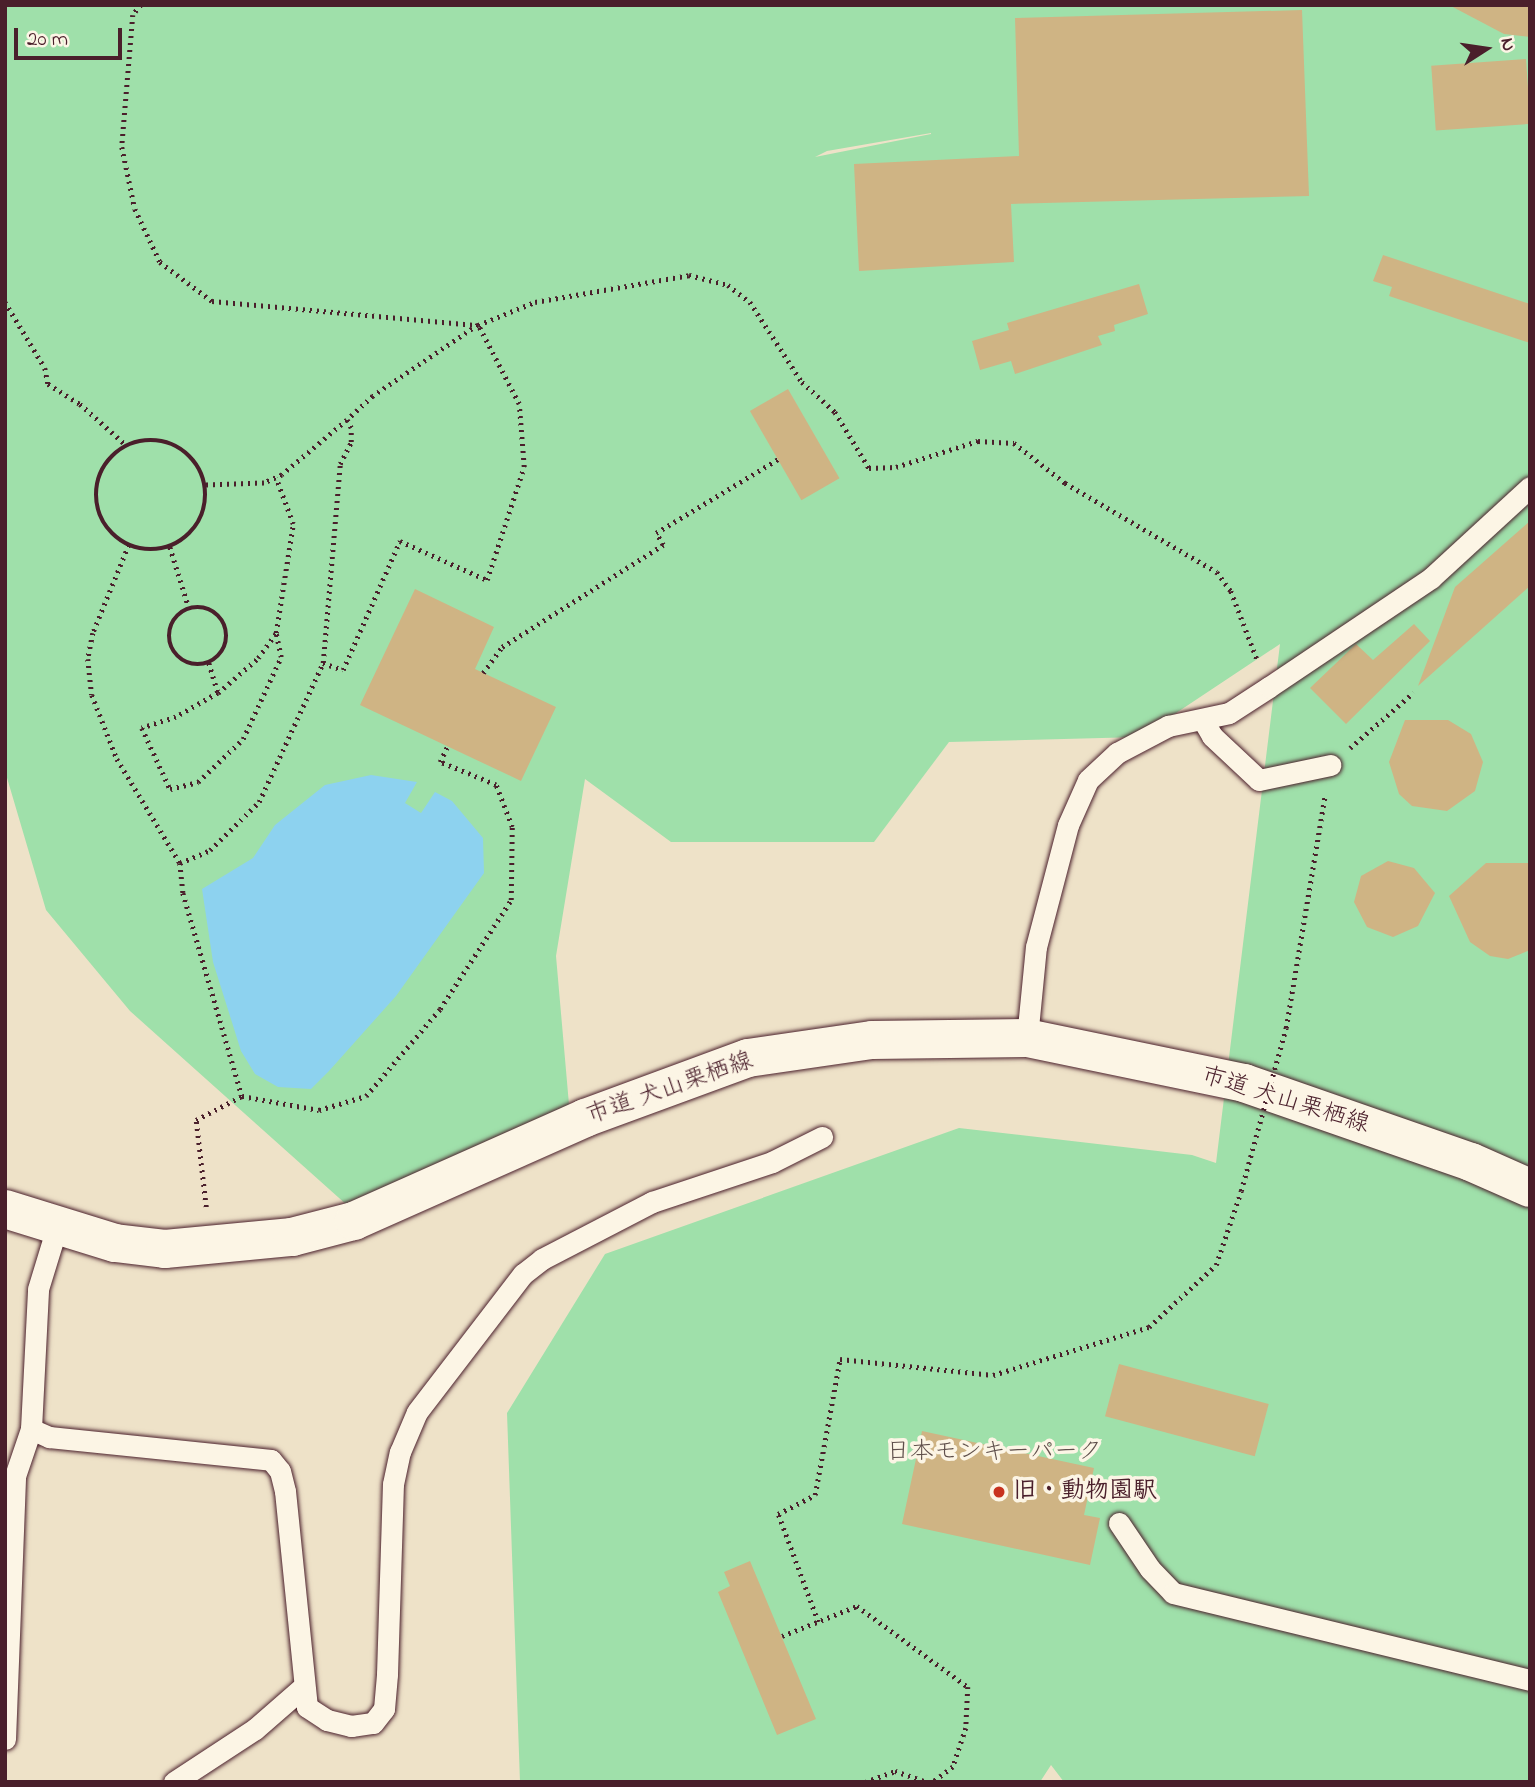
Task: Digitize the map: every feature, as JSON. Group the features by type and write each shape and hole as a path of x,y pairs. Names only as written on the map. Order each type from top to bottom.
{"street":[{"name":"市道 犬山栗栖線","path":"28,1218 116,1243 165,1249 292,1237 354,1221 585,1118 748,1058 872,1040 1027,1038 1244,1083 1471,1162 1530,1188"}],"lane":[{"path":"1027,1038 1036,947 1068,825 1088,780 1117,753 1168,726 1204,722 1229,713 1269,687 1431,579 1530,487"},
{"path":"1204,722 1212,736 1259,780 1330,765"},
{"path":"31,1429 49,1437 271,1460 280,1471 285,1491 302,1688 307,1707 327,1720 351,1726 373,1723 384,1709 390,1514 400,1451 417,1412 523,1274 567,1244 652,1202 772,1162 822,1137"},
{"path":"5,1739 15,1476 31,1429 38,1289 28,1218"},
{"path":"1119,1523 1150,1569 1173,1593 1530,1680"},
{"path":"174,1782 254,1729 302,1688"}],"path":[{"path":"141,5 133,15 122,147 135,209 160,262 212,301 478,325"},
{"path":"206,485 264,483 276,478 373,396 478,325 534,303 689,275 728,285 750,302 802,382 835,412 869,468 896,467 919,456 978,441 1014,443 1065,483 1217,572 1231,591 1269,687"},
{"path":"5,302 45,368 48,384 80,404 126,445"},
{"path":"323,663 343,670 400,541 487,579 524,467 519,404 478,325"},
{"path":"180,863 210,850 259,802 323,663 341,464 351,443 347,420"},
{"path":"160,439 177,445 201,469 206,485 202,519 192,533 170,547 145,550 129,545 103,522 96,487 101,470 126,445 160,439"},
{"path":"483,673 502,647 663,545 656,533 778,459"},
{"path":"276,478 293,524 276,633 281,657 243,739 198,782 170,789 142,728 176,717 218,693 258,659 276,633"},
{"path":"129,545 93,633 88,659 92,695 117,759 180,863 183,893 242,1096"},
{"path":"170,547 189,608"},
{"path":"189,608 208,609 223,622 223,650 209,663 182,661 170,647 170,628 189,608"},
{"path":"209,663 218,693"},
{"path":"818,1622 778,1514 815,1495 840,1359 993,1375 1149,1327 1216,1265 1241,1191 1286,1028 1330,765 1413,693"},
{"path":"207,1213 195,1121 242,1096 319,1110 366,1096 440,1009 511,900 512,827 496,785 440,762 447,747"},
{"path":"782,1636 857,1606 968,1687 966,1728 953,1768 933,1782"},
{"path":"865,1782 895,1771 927,1782"}],"green space":[{"name":"日本モンキーパーク","path":"5,5 1530,5 1530,1782 1064,1782 1051,1765 1040,1782 520,1782 507,1413 605,1254 959,1128 1192,1155 1216,1163 1280,644 1140,737 949,742 874,842 671,842 585,779 556,956 570,1116 348,1206 130,1011 46,910 5,771","holes":["931,134 815,157 827,151"]}],"water":[{"path":"371,775 417,782 405,803 421,813 435,792 452,801 483,838 484,873 396,996 329,1071 311,1089 278,1087 255,1074 241,1051 213,962 202,889 253,858 275,825 325,785"}],"building":[{"path":"1449,5 1530,5 1530,37 1504,34"},
{"path":"1302,10 1309,196 1011,204 1014,262 859,271 854,164 1019,156 1015,18"},
{"path":"1526,59 1530,124 1436,130 1431,66"},
{"path":"1383,255 1530,304 1530,343 1389,296 1392,287 1373,281"},
{"path":"1139,284 1148,314 1114,325 1115,331 1098,336 1102,345 1015,374 1011,361 980,370 972,341 1009,330 1007,323"},
{"path":"788,389 840,478 801,500 750,411"},
{"path":"1530,521 1530,586 1418,686 1455,587"},
{"path":"415,589 494,627 475,669 556,707 521,781 360,705"},
{"path":"1414,624 1430,641 1346,724 1310,688 1356,644 1373,660"},
{"path":"1405,720 1448,720 1471,734 1483,762 1475,791 1447,811 1412,806 1399,794 1389,762"},
{"path":"1388,861 1414,868 1435,893 1418,926 1393,937 1367,927 1354,902 1361,876"},
{"path":"1486,863 1530,863 1530,950 1508,959 1490,956 1470,942 1449,896"},
{"path":"1119,1364 1269,1404 1255,1456 1105,1416"},
{"name":"旧・動物園駅","path":"922,1431 1094,1468 1084,1515 1100,1518 1090,1565 902,1524"},
{"path":"750,1561 816,1719 777,1735 718,1592 730,1586 724,1572"}],"place":[{"name":"旧・動物園駅","path":"999,1492"}]}
